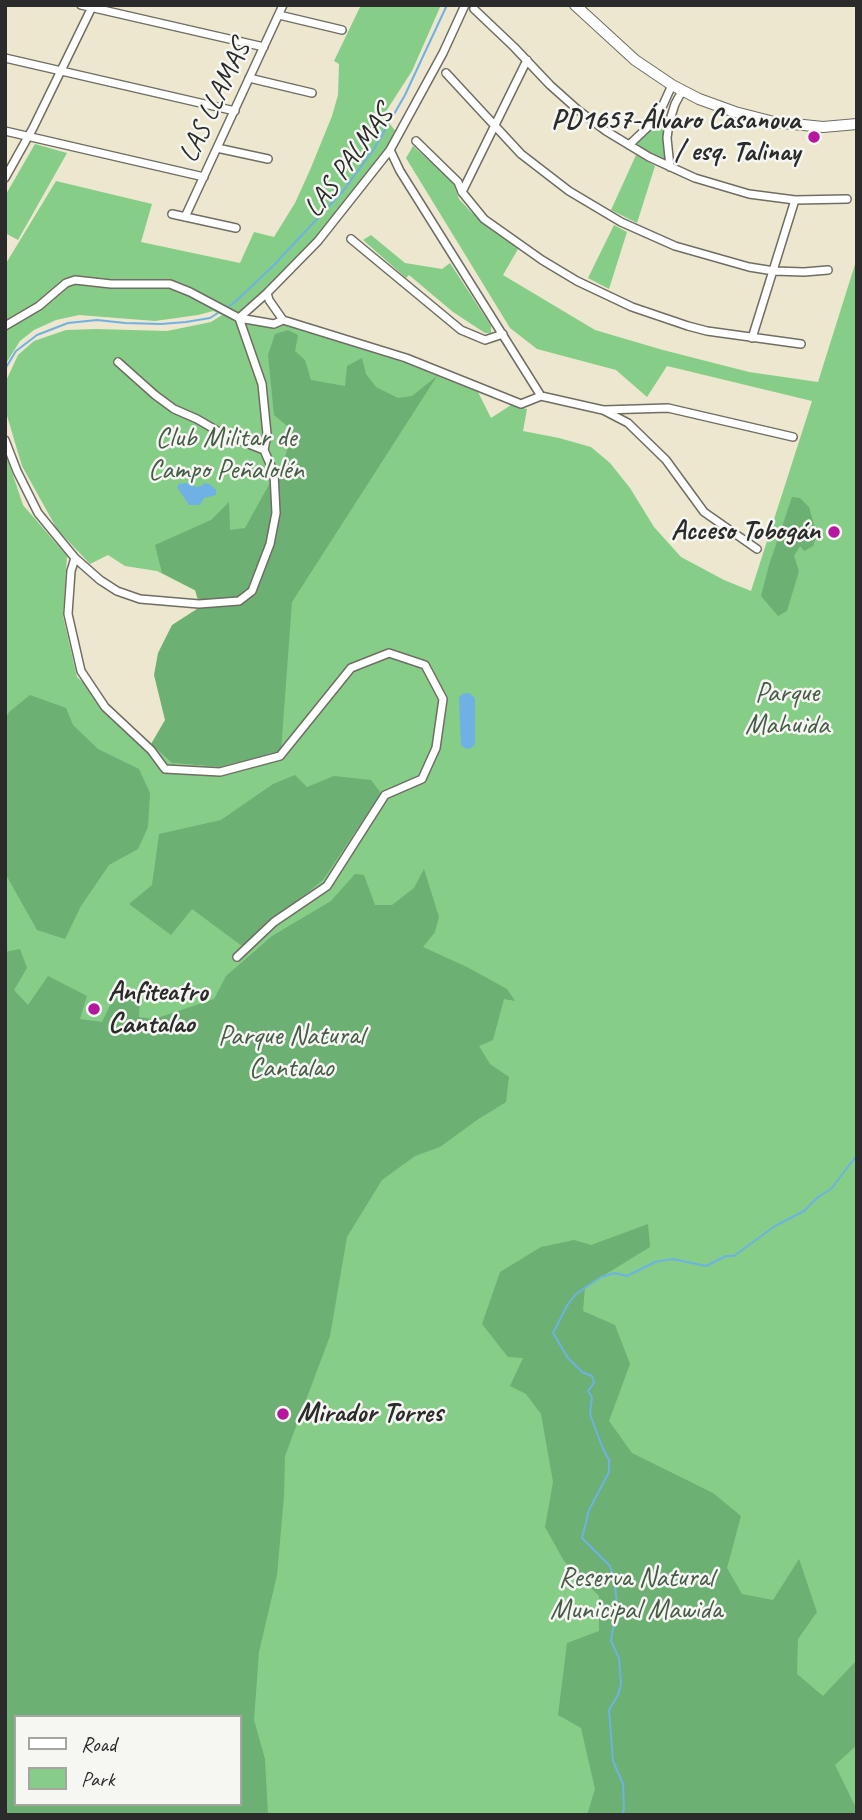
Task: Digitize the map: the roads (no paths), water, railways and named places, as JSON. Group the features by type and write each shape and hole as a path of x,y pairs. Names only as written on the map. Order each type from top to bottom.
{"street":[{"path":"81,5 264,47"},
{"name":"LAS LLAMAS","path":"186,217 283,5"},
{"name":"LAS PALMAS","path":"239,318 318,241 390,150 443,53 465,5"},
{"path":"575,5 635,60 677,88 716,106 774,122 823,127 857,124"},
{"path":"5,178 29,136 92,6"},
{"path":"474,9 578,110 629,145 670,167 721,187 749,194 795,200 847,199"},
{"path":"279,15 342,30"},
{"path":"5,58 234,111"},
{"path":"463,192 527,60"},
{"path":"446,73 521,154 552,179 621,222 657,239 749,267 774,271 828,270"},
{"path":"249,78 312,93"},
{"path":"629,145 650,125 677,88"},
{"path":"670,167 667,138 677,88"},
{"path":"5,131 204,177"},
{"path":"416,141 457,181 484,219 541,260 596,291 632,307 707,331 801,344"},
{"path":"217,148 268,159"},
{"path":"390,150 400,171 541,396"},
{"path":"752,338 795,200"},
{"path":"172,214 236,228"},
{"path":"351,239 461,330 485,340 503,334"},
{"path":"5,326 39,306 66,283 75,280 111,284 170,284 239,318 274,324 283,320"},
{"path":"267,293 283,320 406,358 521,404 541,396 603,410 668,408 793,437"},
{"path":"5,440 38,513 75,558 100,580 117,591 140,599 199,604 239,601 252,590 257,579 270,544 276,513 274,473 264,450 267,434 262,384 239,318"},
{"path":"118,362 155,396 174,409 220,433 264,450"},
{"path":"603,410 628,423 666,460 704,512 757,549"},
{"path":"75,558 71,571 68,614 81,671 105,707 151,750 165,769 220,772 280,755 351,668 389,653 425,665 443,699 436,748 422,779 385,795 327,886 274,922 237,957"}],"water":[{"path":"187,483 196,487 205,483 211,485 216,490 216,495 204,498 200,505 189,505 177,487"},
{"path":"469,693 475,698 475,744 466,749 461,745 459,698 462,694"}],"waterway":[{"path":"226,308 273,266 343,191 374,149 405,95 447,5"},
{"path":"5,369 16,351 37,335 68,323 97,320 161,324 210,318 221,311"},
{"path":"622,1815 623,1784 613,1761 609,1710 621,1684 619,1658 611,1641 617,1603 614,1579 610,1566 582,1538 589,1510 609,1472 609,1460 590,1414 592,1397 588,1391 594,1383 592,1376 582,1372 568,1358 553,1333 576,1294 601,1277 615,1273 627,1276 655,1262 673,1259 706,1266 726,1256 734,1256 775,1226 804,1211 831,1189 857,1155"}],"place":[{"name":"PD1657-Álvaro Casanova / esq. Talinay","path":"814,137"},
{"name":"Acceso Tobogán","path":"834,532"},
{"name":"Anfiteatro Cantalao","path":"94,1009"},
{"name":"Mirador Torres","path":"283,1414"}],"park label":[{"name":"Club Militar de Campo Peñalolén","path":"226,455"},
{"name":"Parque Mahuida","path":"787,710"},
{"name":"Parque Natural Cantalao","path":"291,1053"},
{"name":"Reserva Natural Municipal Mawida","path":"636,1595"}]}
